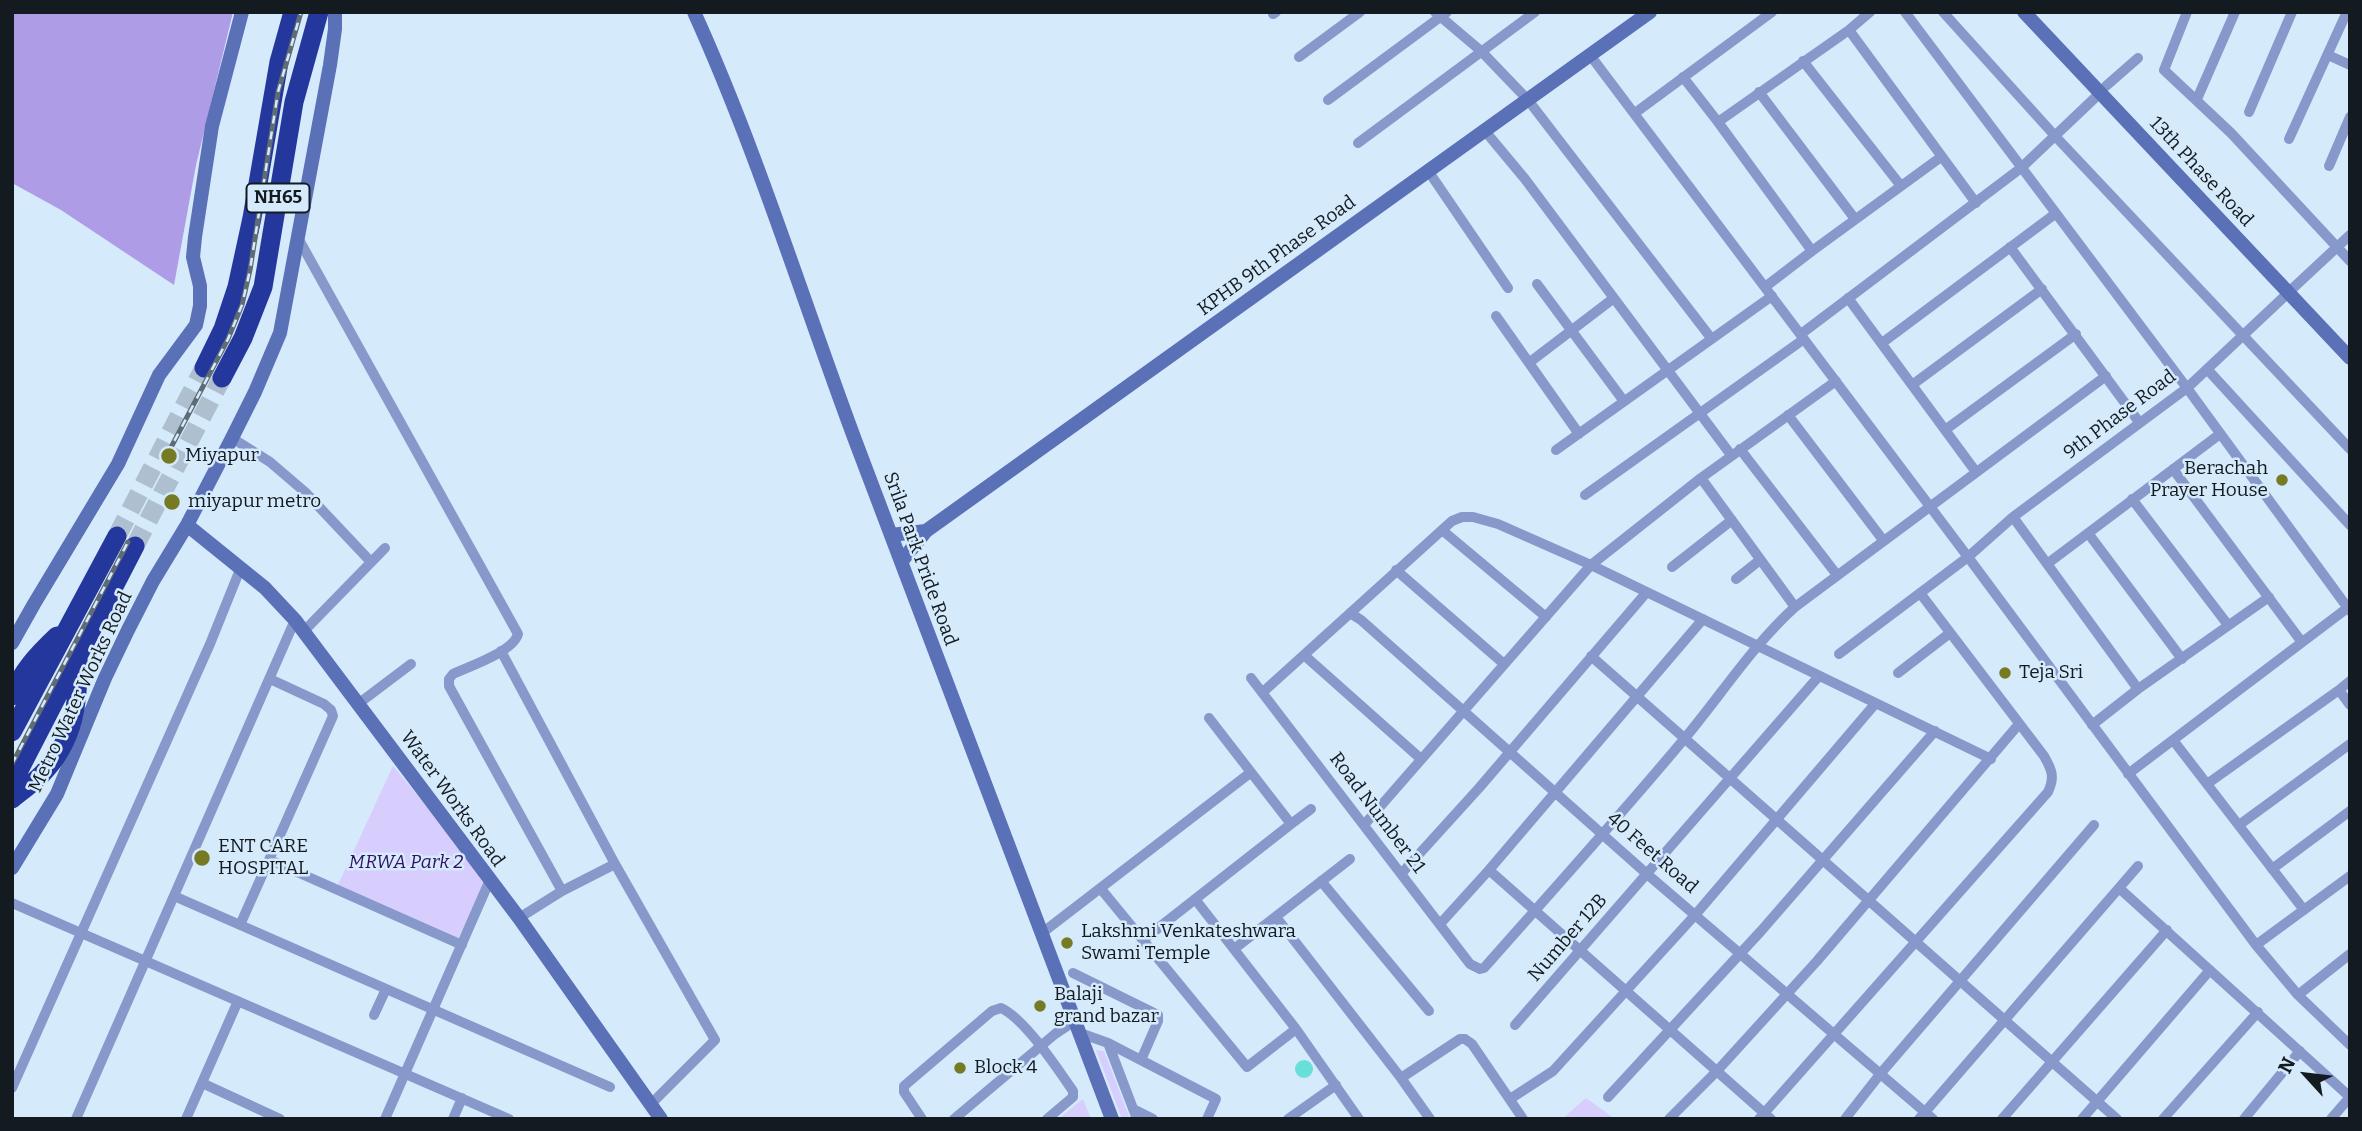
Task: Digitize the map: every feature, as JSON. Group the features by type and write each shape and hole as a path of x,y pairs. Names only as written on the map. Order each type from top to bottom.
{"highway":[{"name":"NH65","path":"204,368 223,329 237,288 253,218 279,62 293,12"},
{"name":"NH65","path":"222,378 243,338 263,287 292,115 319,12"},
{"path":"270,111 292,115"},
{"path":"12,732 117,536"},
{"path":"12,784 135,546"},
{"path":"12,696 30,662 71,623"},
{"path":"12,799 43,773 67,735 76,712 79,689 78,655"}],"street":[{"path":"12,643 118,464 159,375 196,325 200,286 193,257 195,237 212,126 242,12"},
{"name":"Metro Water Works Road","path":"12,868 57,794 128,630 232,438 280,333 331,65 335,12"},
{"name":"Srila Park Pride Road","path":"694,12 772,209 901,562 1112,1119"},
{"path":"1299,57 1360,12"},
{"path":"1357,143 1535,12"},
{"name":"KPHB 9th Phase Road","path":"901,562 926,531 1650,12"},
{"path":"1635,113 1772,12"},
{"path":"1718,122 1849,30 1870,12"},
{"path":"1906,12 2349,608 2301,641 2128,774"},
{"path":"1943,12 2056,137 2350,449"},
{"name":"13th Phase Road","path":"2024,12 2079,63"},
{"name":"13th Phase Road","path":"2037,12 2079,63 2290,291 2350,348"},
{"path":"2187,12 2164,70 2197,99 2350,261"},
{"path":"2197,99 2235,12"},
{"path":"2249,112 2292,12"},
{"path":"1328,100 1441,14 1528,100 1711,338"},
{"path":"2289,139 2344,15"},
{"path":"1849,30 1976,203"},
{"path":"1590,55 2256,945 2298,995 2350,1045"},
{"path":"2328,55 2350,65"},
{"path":"1585,495 1802,336 1848,298 2021,168 2138,58"},
{"path":"1802,61 1901,186"},
{"path":"1682,77 1812,251"},
{"path":"1759,92 1855,219"},
{"path":"2329,166 2350,117"},
{"path":"1485,131 1525,179 1700,412 1837,575"},
{"path":"1556,450 1711,338 1812,251 1941,157"},
{"path":"1429,172 1508,288"},
{"path":"1882,343 2055,214"},
{"name":"9th Phase Road","path":"1839,654 1968,557 2013,517 2187,388 2336,246 2350,236"},
{"path":"298,238 515,626 518,634 516,640 502,652 453,674 449,679 449,686 562,891"},
{"path":"2010,247 2139,422"},
{"path":"1536,284 1623,400"},
{"path":"1912,385 2042,289"},
{"path":"1530,362 1614,298"},
{"path":"1848,298 1976,472"},
{"name":"13th Phase Road","path":"2310,311 2350,358"},
{"path":"1496,316 1578,434"},
{"path":"1945,430 2076,334"},
{"path":"2207,369 2350,525"},
{"path":"1535,911 1685,738 1775,625 1794,607 2106,376"},
{"path":"1364,825 1591,565 1700,478 1836,381"},
{"path":"1788,415 1883,540"},
{"path":"2047,564 2220,434"},
{"path":"232,438 270,462 305,492 371,562"},
{"path":"2173,469 2301,641"},
{"path":"1700,478 1794,607"},
{"path":"2132,499 2228,625"},
{"path":"1263,692 1452,521 1473,517 1498,524 1591,565 1991,759"},
{"path":"2013,517 2138,689"},
{"path":"1672,567 1732,520"},
{"name":"Water Works Road","path":"187,525 265,588 299,626 489,882 519,918 661,1119"},
{"path":"1442,530 1546,617"},
{"name":"KPHB 9th Phase Road","path":"891,535 926,531"},
{"path":"2088,533 2182,659"},
{"path":"76,1119 270,678 299,626 385,548"},
{"path":"1736,579 1760,560"},
{"path":"12,1088 210,644 240,567"},
{"path":"1396,570 1504,664"},
{"path":"1401,874 1646,593"},
{"path":"1489,870 1717,1071 1765,1117 1914,942 2048,792 2052,783 2051,768 1920,593"},
{"path":"2092,725 2138,689 2269,597"},
{"name":"40 Feet Road","path":"1350,613 1362,620 1647,874 1881,1073 1926,1116"},
{"path":"1440,924 1703,620"},
{"path":"1898,673 1950,633"},
{"path":"502,652 615,863 715,1040 650,1105"},
{"path":"1304,655 1421,759"},
{"path":"1591,656 2117,1119"},
{"path":"358,704 411,664"},
{"name":"Number 12B","path":"1515,1025 1819,677"},
{"path":"240,925 333,716 324,704 270,678"},
{"name":"Road Number 21","path":"1251,678 1475,968 1484,968 1535,911"},
{"path":"2207,784 2350,681"},
{"path":"2339,691 2350,705"},
{"path":"1510,1099 1553,1071 1696,914 1875,704"},
{"path":"1209,718 1291,824"},
{"path":"1669,1119 1788,993 2020,724"},
{"path":"1608,1097 1741,953 1935,731"},
{"path":"2173,740 2304,910"},
{"path":"2239,825 2350,744"},
{"path":"1042,933 1250,773"},
{"path":"1143,940 1311,809"},
{"path":"2272,869 2350,811"},
{"path":"1845,1119 1881,1073 2094,825"},
{"path":"1234,949 1350,859"},
{"path":"270,860 462,945"},
{"path":"519,918 615,863"},
{"path":"1926,1116 2138,866"},
{"path":"2256,945 2350,876"},
{"path":"1321,881 1429,1012"},
{"path":"385,1119 489,882"},
{"path":"2119,888 2350,1097 2331,1119"},
{"path":"1101,889 1247,1067 1296,1029"},
{"path":"174,896 610,1087"},
{"path":"1195,899 1296,1029 1359,1119"},
{"path":"12,903 509,1119"},
{"path":"1276,917 1430,1119"},
{"path":"2002,1119 2167,930"},
{"path":"2298,995 2346,956 2350,969"},
{"path":"2082,1119 2210,970"},
{"path":"1073,973 1158,1016 1141,1060"},
{"path":"374,1015 386,989"},
{"path":"186,1119 238,1001"},
{"path":"922,1119 904,1092 904,1086 992,1011 1001,1008 1009,1012 1041,1047 1074,1094 1047,1119"},
{"path":"2163,1119 2258,1013"},
{"path":"954,1119 1055,1034 1078,1027 1216,1100 1207,1119"},
{"path":"1401,1078 1460,1039 1465,1039 1472,1044 1523,1119"},
{"path":"1108,1043 1135,1114 1153,1119"},
{"path":"2244,1119 2300,1051"},
{"path":"202,1083 280,1119"},
{"path":"1288,1119 1336,1086"},
{"path":"453,1119 462,1098"}],"green space":[{"name":"MRWA Park 2","path":"393,766 488,880 456,942 336,889"},
{"path":"1096,1050 1104,1051 1130,1119 1122,1119"},
{"path":"1586,1098 1615,1119 1562,1119"},
{"path":"1083,1099 1091,1119 1058,1119"}],"shaded area":[{"path":"12,12 233,12 196,165 174,285 61,210 12,183"},
{"path":"1304,1060 1310,1063 1313,1069 1310,1075 1304,1078 1298,1075 1295,1069 1298,1063"}],"tunnel":[{"path":"117,536 204,368"},
{"path":"135,546 222,378"}],"railway":[{"path":"167,455 228,339 242,305 278,92 301,12"},
{"path":"12,764 128,542"}],"place":[{"name":"Miyapur","path":"169,456"},
{"name":"Berachah Prayer House","path":"2282,480"},
{"name":"miyapur metro","path":"172,502"},
{"name":"Teja Sri","path":"2005,673"},
{"name":"ENT CARE HOSPITAL","path":"202,858"},
{"name":"Lakshmi Venkateshwara Swami Temple","path":"1067,943"},
{"name":"Balaji grand bazar","path":"1040,1006"},
{"name":"Block 4","path":"960,1068"}]}
